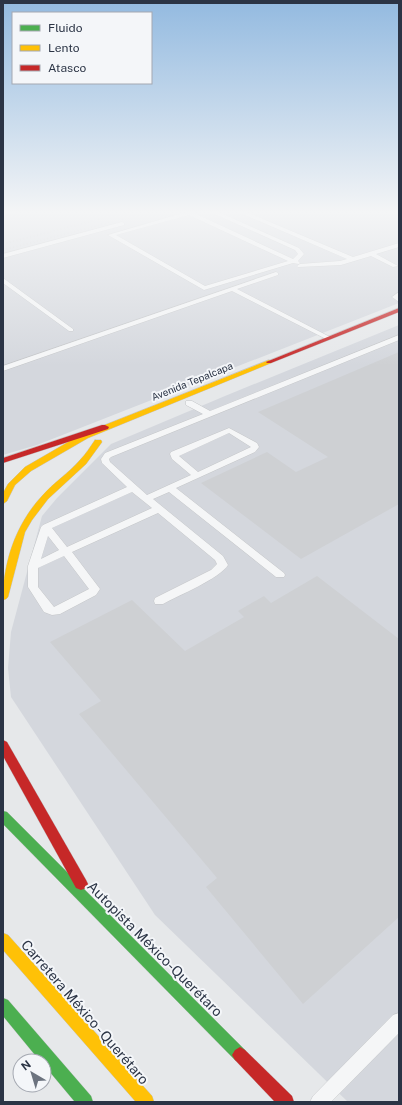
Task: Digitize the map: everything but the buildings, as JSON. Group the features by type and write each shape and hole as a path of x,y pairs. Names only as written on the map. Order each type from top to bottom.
{"main road":[{"name":"Avenida Tepalcapa","path":"3,501 5,493 19,476 37,462 105,427 399,310"},
{"name":"Avenida Tepalcapa","path":"79,452 114,433 399,318"},
{"path":"3,461 105,427"},
{"path":"3,598 21,532 28,519 45,497 83,462 98,442"},
{"path":"5,493 32,478"},
{"path":"3,745 94,908"},
{"name":"Autopista México-Querétaro","path":"3,816 286,1102"},
{"name":"Carretera México - Querétaro","path":"3,940 146,1102"},
{"path":"3,1005 84,1102"}],"lane":[{"path":"159,263 204,288 298,264 343,263"},
{"path":"3,369 232,289 298,264"},
{"path":"3,280 71,330"},
{"path":"232,289 328,338"},
{"path":"399,294 395,297 399,300"},
{"path":"159,601 215,572 223,565 219,558 133,488 106,462 105,459 108,455 399,337"},
{"path":"189,403 210,414"},
{"path":"146,499 252,450 255,447 254,445 229,430 174,454 175,457 197,475"},
{"path":"46,527 95,589 56,611 48,609 33,587 33,566 46,527 133,488"},
{"path":"170,488 280,575"},
{"path":"33,566 159,509"},
{"path":"319,1102 399,1021"}],"shaded area":[{"path":"3,263 399,263 399,303 37,445 3,455"},
{"path":"399,325 399,1102 348,1102 155,915 11,697 8,668 11,632 42,516 57,498 111,444"}],"traffic: fast":[{"path":"3,816 240,1055"},
{"path":"3,1005 85,1102"}],"traffic: slow":[{"path":"3,501 12,484 28,469 85,436 269,362"},
{"path":"3,597 21,532 28,519 45,497 83,462 98,442"},
{"path":"3,940 146,1102"}],"traffic: jam":[{"path":"269,362 399,310"},
{"path":"3,461 105,427"},
{"path":"3,745 81,884"},
{"path":"240,1055 286,1102"}]}
